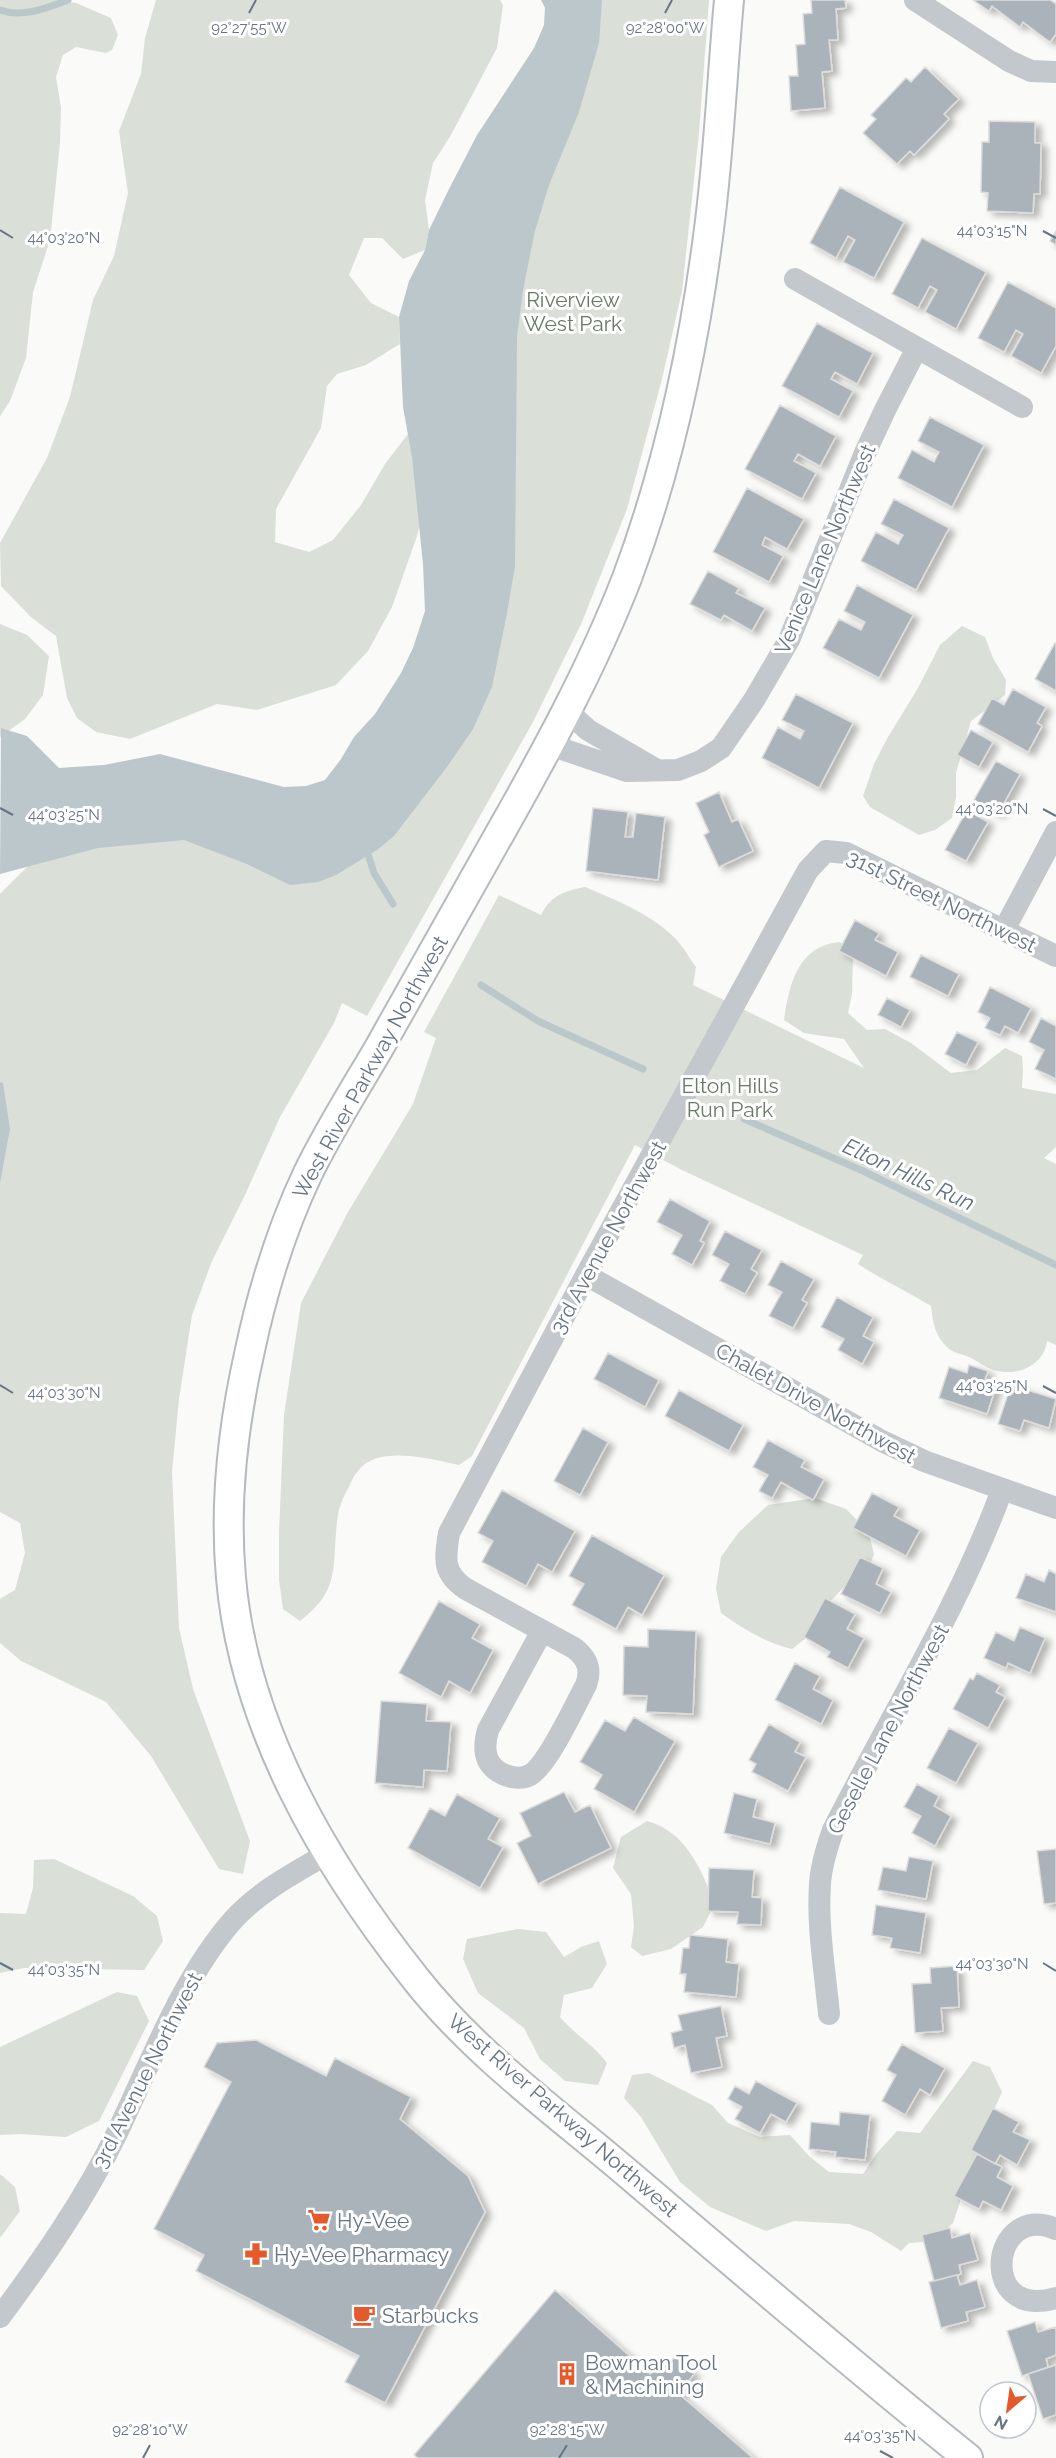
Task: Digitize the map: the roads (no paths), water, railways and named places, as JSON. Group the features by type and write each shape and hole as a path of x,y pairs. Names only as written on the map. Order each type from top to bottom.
{"main road":[{"name":"West River Parkway Northwest","path":"729,0 710,223 696,319 677,415 628,575 550,745 309,1172 273,1261 242,1384 233,1438 230,1486 231,1578 243,1650 272,1740 327,1854 418,1983 486,2052 892,2398 968,2458"}],"street":[{"path":"915,0 1009,61 1031,71 1056,72"},
{"path":"795,279 1022,407"},
{"name":"Venice Lane Northwest","path":"550,745 627,771 678,770 701,761 721,748 754,700 789,640 865,453 917,348"},
{"path":"567,711 588,730 658,771"},
{"path":"1004,930 1056,832"},
{"name":"3rd Avenue Northwest","path":"542,1631 454,1580 446,1562 449,1533 586,1275 808,870 826,851"},
{"name":"31st Street Northwest","path":"826,851 846,853 1056,956"},
{"name":"Chalet Drive Northwest","path":"586,1275 882,1441 924,1461 1056,1508"},
{"name":"Geselle Lane Northwest","path":"828,2014 819,1913 820,1882 833,1830 969,1573 1002,1490"},
{"path":"542,1631 584,1656 589,1678 544,1761 530,1775 512,1777 498,1771 489,1763 484,1741 542,1631"},
{"name":"3rd Avenue Northwest","path":"0,2317 71,2216 116,2135 151,2057 206,1958 235,1918 269,1888 327,1854"},
{"path":"1056,2229 1041,2225 1026,2227 1011,2236 1002,2249 1000,2266 1003,2281 1013,2293 1035,2302 1056,2298"}],"waterway":[{"path":"0,10 26,12 68,0"},
{"name":"Elton Hills Run","path":"366,848 374,873 393,904"},
{"name":"Elton Hills Run","path":"481,985 538,1021 643,1069"},
{"name":"Elton Hills Run","path":"744,1119 863,1171 1056,1265"}],"place":[{"name":"Hy-Vee","path":"319,2220"},
{"name":"Hy-Vee Pharmacy","path":"256,2254"},
{"name":"Starbucks","path":"364,2315"},
{"name":"Bowman Tool & Machining","path":"567,2374"}],"park label":[{"name":"Riverview West Park","path":"573,311"},
{"name":"Elton Hills Run Park","path":"730,1097"}]}
